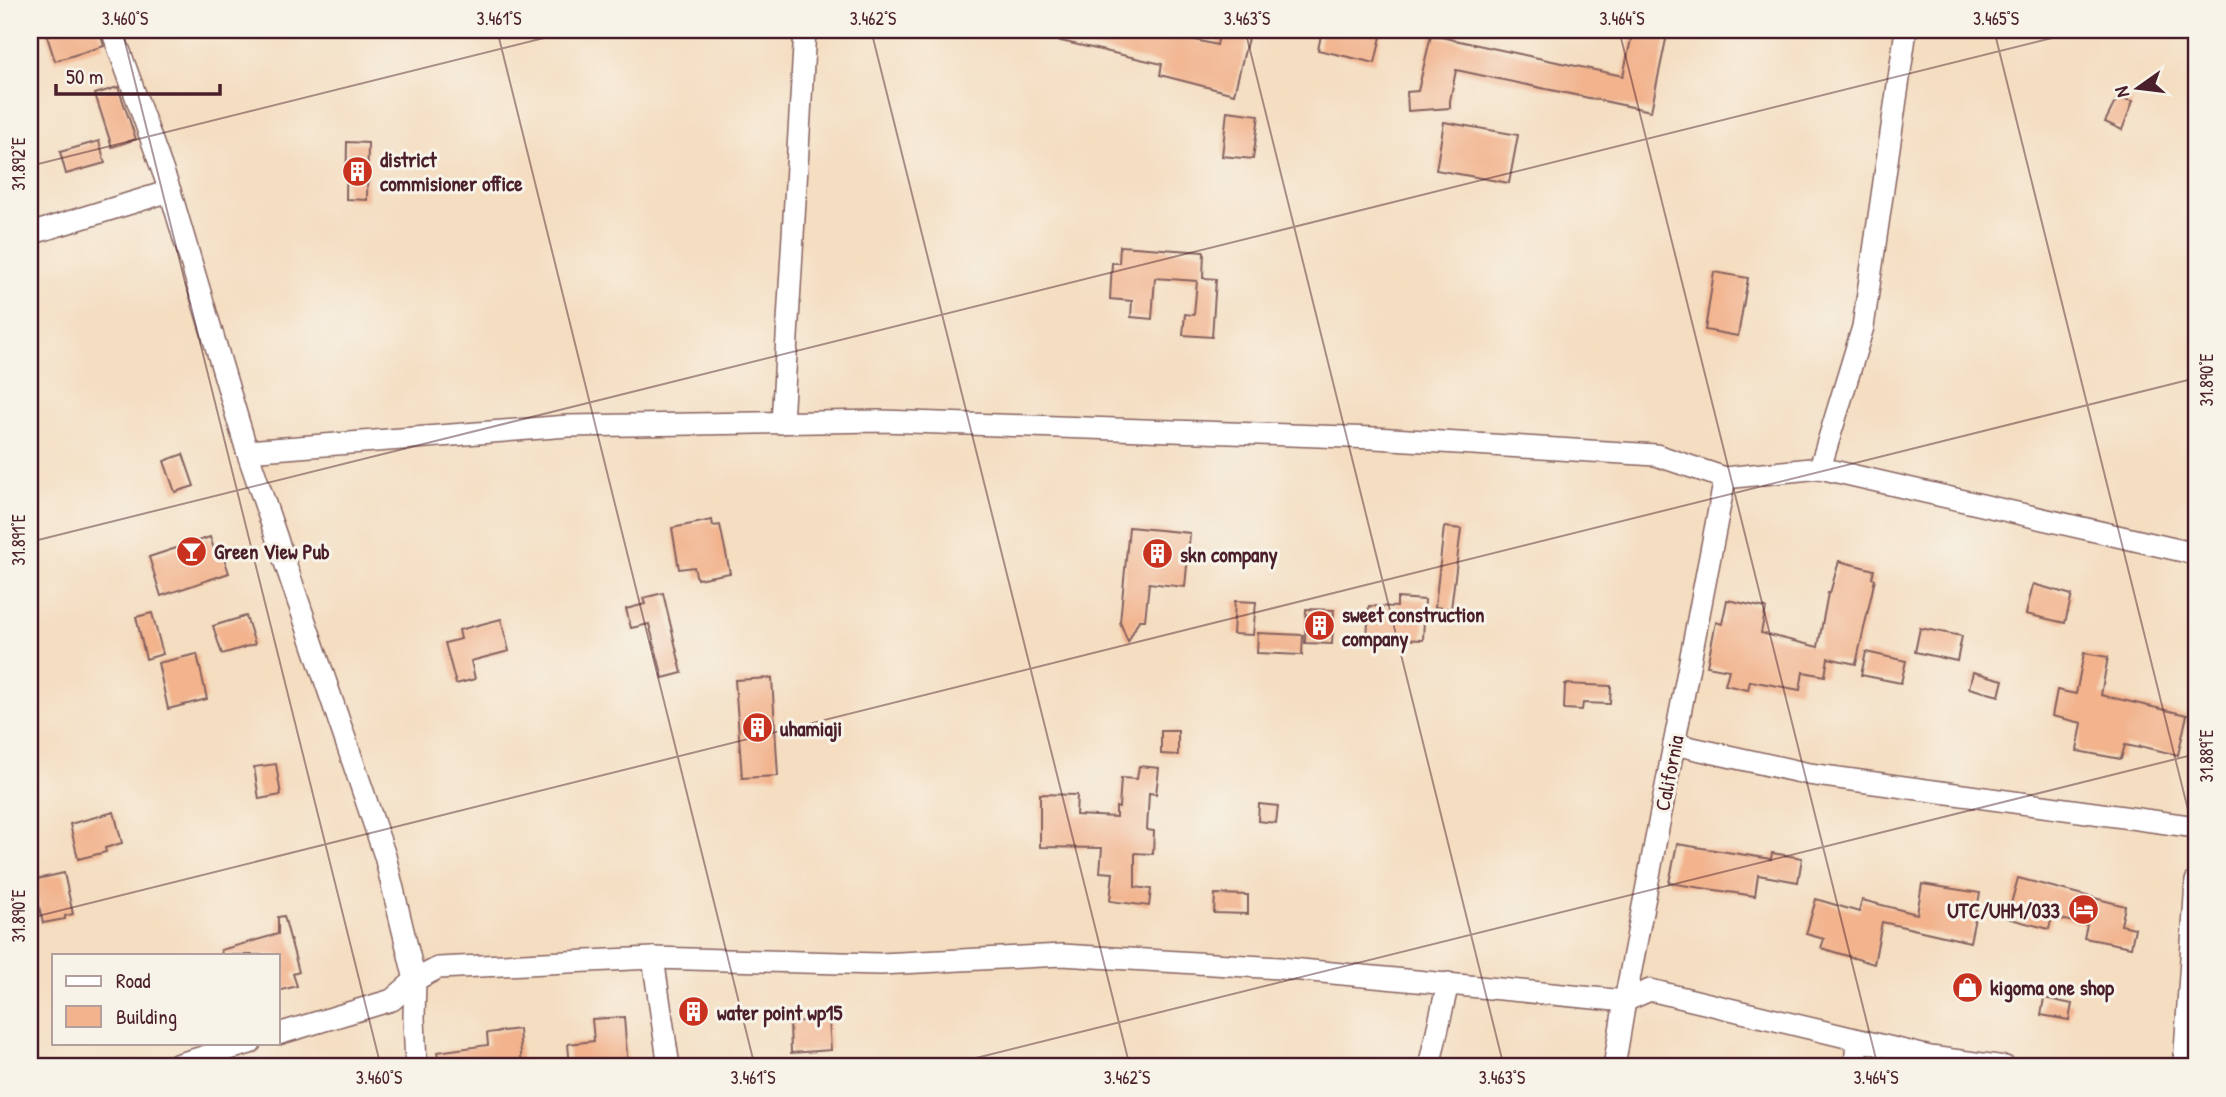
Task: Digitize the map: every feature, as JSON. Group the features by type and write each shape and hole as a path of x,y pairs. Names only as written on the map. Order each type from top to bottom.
{"street":[{"path":"112,30 170,191 247,451 385,856 415,980 416,1067"},
{"path":"782,423 805,30"},
{"path":"1820,468 1863,327 1906,30"},
{"path":"30,234 170,191"},
{"path":"247,451 568,426 882,421 1375,438 1656,455 1725,478 1820,468 2196,554"},
{"name":"California","path":"1614,1067 1725,478"},
{"path":"1674,744 1809,774 2196,827"},
{"path":"2184,1067 2196,881"},
{"path":"280,1033 392,1000 415,980 438,968 653,958 880,964 1062,955 1280,968 1625,1001 1650,990 1930,1057 2005,1067"},
{"path":"653,958 669,1067"},
{"path":"1429,1067 1448,983"},
{"path":"1856,1067 1857,1040"},
{"path":"169,1067 247,1044"}],"building":[{"path":"45,30 99,30 104,46 55,61"},
{"path":"1043,30 1153,30 1217,45 1220,30 1250,30 1234,94 1160,75 1162,64 1043,37"},
{"path":"1322,30 1382,32 1375,63 1318,50"},
{"path":"1633,30 1668,30 1651,111 1456,70 1450,108 1408,111 1407,92 1418,91 1431,35 1623,76"},
{"path":"118,87 136,139 112,147 95,94"},
{"path":"2117,98 2133,101 2122,130 2105,122"},
{"path":"1227,111 1259,115 1253,159 1222,156"},
{"path":"1444,122 1518,135 1509,183 1436,170"},
{"path":"99,141 105,163 66,174 60,152"},
{"name":"district commisioner office","path":"347,142 368,143 367,200 346,199"},
{"path":"1120,246 1204,252 1203,278 1216,279 1212,337 1183,335 1185,314 1194,315 1197,281 1155,278 1152,319 1131,317 1132,301 1110,299 1112,263 1119,263"},
{"path":"1714,272 1748,278 1738,336 1705,330"},
{"name":"Green View Pub","path":"183,454 194,486 175,492 164,461"},
{"path":"712,520 713,526 720,525 730,573 697,579 694,567 679,569 672,528"},
{"name":"skn company","path":"1129,527 1190,533 1185,587 1149,583 1145,620 1139,620 1128,642 1120,622"},
{"path":"1444,527 1461,529 1451,609 1435,607"},
{"name":"Green View Pub","path":"210,537 215,552 221,549 229,573 161,596 149,557"},
{"path":"1839,561 1874,570 1872,578 1875,579 1856,664 1828,658 1825,676 1803,672 1800,690 1750,681 1748,690 1725,685 1729,670 1707,666 1716,622 1722,624 1727,600 1766,608 1761,633 1818,647 1828,593"},
{"path":"2033,584 2072,595 2065,623 2026,614"},
{"path":"663,593 682,673 663,678 649,624 631,628 626,609 645,604 643,598"},
{"path":"1397,598 1425,600 1423,640 1367,638 1369,606 1397,607"},
{"path":"1235,601 1256,602 1253,635 1233,634"},
{"name":"sweet construction company","path":"1306,609 1334,610 1332,644 1305,643"},
{"path":"152,613 163,654 146,659 136,617"},
{"path":"246,616 255,644 222,654 213,626"},
{"path":"501,619 509,651 471,661 475,679 456,684 445,643 461,639 459,630"},
{"path":"1920,628 1962,636 1957,661 1915,652"},
{"path":"1258,633 1303,635 1302,655 1257,653"},
{"path":"1866,652 1906,661 1901,683 1861,675"},
{"path":"2084,653 2108,657 2101,695 2187,715 2178,755 2125,745 2121,759 2077,751 2082,723 2052,716 2057,690 2076,694"},
{"path":"197,654 207,699 168,709 158,663"},
{"path":"1973,672 2003,680 1999,696 1969,688"},
{"name":"uhamiaji","path":"772,678 778,776 742,778 735,680"},
{"path":"1565,684 1611,686 1610,704 1583,703 1582,710 1564,709"},
{"path":"1161,731 1178,731 1178,755 1161,754"},
{"path":"276,764 281,795 259,799 254,767"},
{"path":"1139,766 1159,768 1156,794 1149,793 1147,830 1154,831 1153,854 1135,853 1135,887 1151,889 1149,906 1110,901 1113,873 1100,872 1102,848 1040,847 1040,794 1077,795 1076,815 1116,817 1121,778 1137,779"},
{"path":"1259,804 1278,806 1276,823 1258,821"},
{"path":"114,812 122,843 105,848 106,852 78,859 70,824"},
{"path":"1677,844 1771,859 1772,853 1802,858 1798,882 1758,875 1755,896 1669,883"},
{"path":"64,873 73,914 65,916 65,919 43,923 33,880"},
{"path":"2018,878 2125,906 2121,925 2135,928 2131,947 2084,938 2087,925 2052,917 2049,929 2007,918"},
{"path":"1922,884 1980,893 1970,942 1882,922 1874,964 1821,948 1824,939 1806,934 1816,899 1859,912 1862,900 1917,914"},
{"path":"1215,894 1248,895 1248,914 1214,913"},
{"path":"284,916 299,972 293,974 297,986 280,990 280,954 222,954 221,950 278,934 278,917"},
{"path":"2044,998 2072,1004 2069,1020 2041,1015"},
{"path":"624,1017 628,1067 570,1067 568,1044 594,1041 592,1019"},
{"path":"829,1019 831,1050 791,1053 790,1022"},
{"path":"519,1029 522,1067 439,1067 437,1052 488,1045 487,1033"}],"place":[{"name":"district commisioner office","path":"357,171"},
{"name":"Green View Pub","path":"191,551"},
{"name":"skn company","path":"1157,554"},
{"name":"sweet construction company","path":"1319,626"},
{"name":"uhamiaji","path":"757,728"},
{"name":"UTC/UHM/033","path":"2083,910"},
{"name":"kigoma one shop","path":"1967,987"},
{"name":"water point wp15","path":"694,1012"}]}
